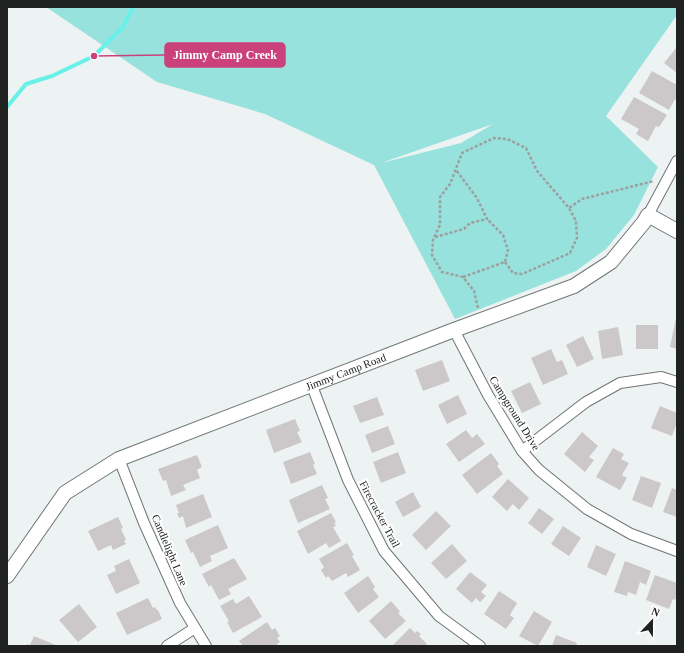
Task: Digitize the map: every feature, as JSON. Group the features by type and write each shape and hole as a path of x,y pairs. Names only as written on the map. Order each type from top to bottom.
{"street":[{"name":"Jimmy Camp Road","path":"7,576 65,493 119,460 454,330 574,286 611,262 644,222 677,161"},
{"path":"648,215 677,231"},
{"name":"Campground Drive","path":"454,330 488,395 522,451 539,470 587,509 631,534 677,551"},
{"path":"522,451 586,402 620,383 661,377 677,382"},
{"name":"Firecracker Trail","path":"312,386 348,480 384,550 439,616 480,646"},
{"name":"Candlelight Lane","path":"119,460 144,523 180,603 206,646"},
{"path":"167,646 195,628"}],"path":[{"path":"494,138 507,139 526,148 537,171 569,208 576,221 577,238 570,253 522,274 513,273 505,262 463,277 442,272 432,255 433,240 440,225 440,197 450,184 462,153 494,138"},
{"path":"455,169 477,198 487,219 504,235 508,250 505,262"},
{"path":"569,208 582,199 668,178"},
{"path":"435,237 464,229 470,223 487,219"},
{"path":"463,277 474,291 482,320"}],"shaded area":[{"path":"46,7 677,7 677,15 606,116 658,167 634,215 606,249 576,271 455,319 374,165 265,114 157,82","holes":["493,124 461,143 381,163"]}],"building":[{"path":"677,47 677,73 664,63"},
{"path":"652,71 677,85 677,100 675,99 669,110 639,93"},
{"path":"634,97 667,115 659,127 656,126 648,141 636,134 639,129 621,119"},
{"path":"677,318 677,349 670,347"},
{"path":"636,325 658,325 658,349 636,349"},
{"path":"618,327 623,355 602,359 598,331"},
{"path":"583,336 594,359 577,367 566,345"},
{"path":"551,349 557,362 562,360 568,374 543,385 531,358"},
{"path":"442,360 450,381 423,391 415,370"},
{"path":"530,382 541,404 522,413 511,391"},
{"path":"458,395 467,414 447,424 438,405"},
{"path":"377,397 384,415 360,423 353,406"},
{"path":"660,406 677,413 677,422 672,436 651,428"},
{"path":"295,419 300,431 297,432 302,442 274,453 266,430"},
{"path":"388,426 395,444 372,453 365,435"},
{"path":"466,430 472,438 477,434 485,444 459,462 446,444"},
{"path":"582,432 598,446 589,457 594,460 585,472 564,454"},
{"path":"613,448 624,454 621,459 629,463 622,475 627,478 620,490 596,477"},
{"path":"310,452 317,474 291,484 283,462"},
{"path":"398,452 406,473 381,483 373,462"},
{"path":"491,453 499,464 497,466 503,474 477,494 462,475"},
{"path":"197,455 202,467 197,470 200,478 183,485 186,490 171,496 166,480 163,481 158,469"},
{"path":"641,476 661,483 652,508 632,500"},
{"path":"508,479 529,498 519,510 513,504 507,511 492,497"},
{"path":"322,485 328,498 325,499 330,509 298,523 289,500"},
{"path":"672,488 677,490 677,517 663,512"},
{"path":"413,492 421,507 403,517 395,502"},
{"path":"203,494 212,517 186,528 183,516 179,518 176,505"},
{"path":"539,508 554,519 542,534 528,523"},
{"path":"436,511 451,526 426,550 412,535"},
{"path":"331,513 336,522 334,523 336,526 333,527 341,541 329,548 326,543 308,554 297,531"},
{"path":"118,517 123,528 121,529 126,540 124,541 126,544 113,550 111,545 98,551 88,531"},
{"path":"218,525 228,548 210,556 212,561 200,567 185,540"},
{"path":"563,526 581,538 569,556 551,544"},
{"path":"347,543 360,570 348,577 346,573 332,581 328,576 326,578 321,570 324,567 319,559"},
{"path":"452,544 467,561 446,579 431,563"},
{"path":"596,545 616,554 606,576 587,567"},
{"path":"234,558 247,579 228,589 231,594 219,600 211,585 209,587 202,574"},
{"path":"129,559 140,583 116,594 107,575 116,571 114,566"},
{"path":"625,561 651,571 646,585 640,582 636,595 628,592 627,596 614,592"},
{"path":"470,572 487,585 481,592 486,596 480,602 476,598 472,603 456,589"},
{"path":"655,575 677,583 677,594 669,609 646,600"},
{"path":"368,576 375,587 373,589 379,597 358,613 344,593"},
{"path":"499,591 517,603 510,615 514,618 506,629 484,614"},
{"path":"249,596 262,617 233,633 227,622 229,621 220,606 233,599 236,604"},
{"path":"148,598 153,608 155,607 158,610 162,619 127,635 116,613"},
{"path":"391,601 400,612 398,613 406,621 385,639 369,621"},
{"path":"79,604 97,627 78,642 59,620"},
{"path":"534,611 552,622 538,646 519,636"},
{"path":"267,622 272,630 275,628 280,636 277,638 280,642 275,646 243,646 239,641"},
{"path":"410,628 415,633 417,631 421,634 419,636 427,644 425,646 392,646"},
{"path":"556,635 577,643 576,646 552,646"},
{"path":"34,636 58,646 27,646 27,644 30,645"}],"waterway":[{"path":"7,107 26,84 52,76 94,56 123,27 133,7"}],"place":[{"name":"Jimmy Camp Creek","path":"94,56"}]}
